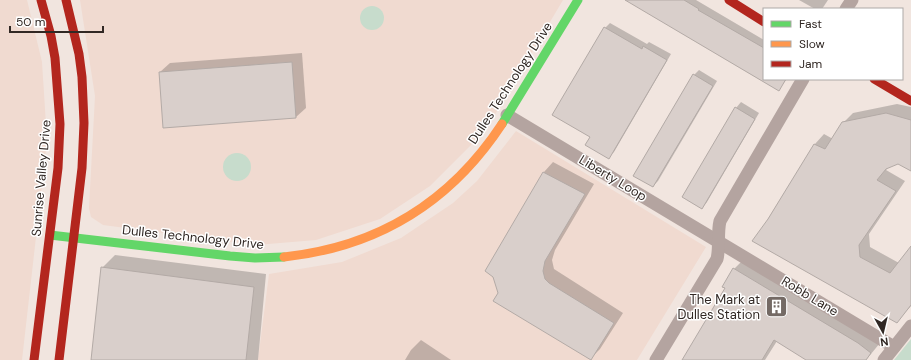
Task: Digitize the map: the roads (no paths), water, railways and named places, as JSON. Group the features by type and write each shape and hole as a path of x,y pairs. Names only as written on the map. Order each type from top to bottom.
{"street":[{"name":"Sunrise Valley Drive","path":"34,360 58,168 60,124 55,58 51,36 41,0"},
{"path":"59,360 82,168 84,123 82,77 79,54 66,0"},
{"name":"Dulles Technology Drive","path":"50,235 247,258 294,257 330,250 382,231 417,211 449,187 487,146 508,115 578,0"},
{"path":"729,0 763,21"},
{"path":"656,360 715,263 722,243 718,227 720,221 802,80"},
{"path":"876,80 911,101"},
{"name":"Liberty Loop","path":"508,115 722,243"},
{"name":"Robb Lane","path":"722,243 894,347"},
{"path":"884,360 911,326"}],"place":[{"name":"The Mark at Dulles Station","path":"776,306"}]}
